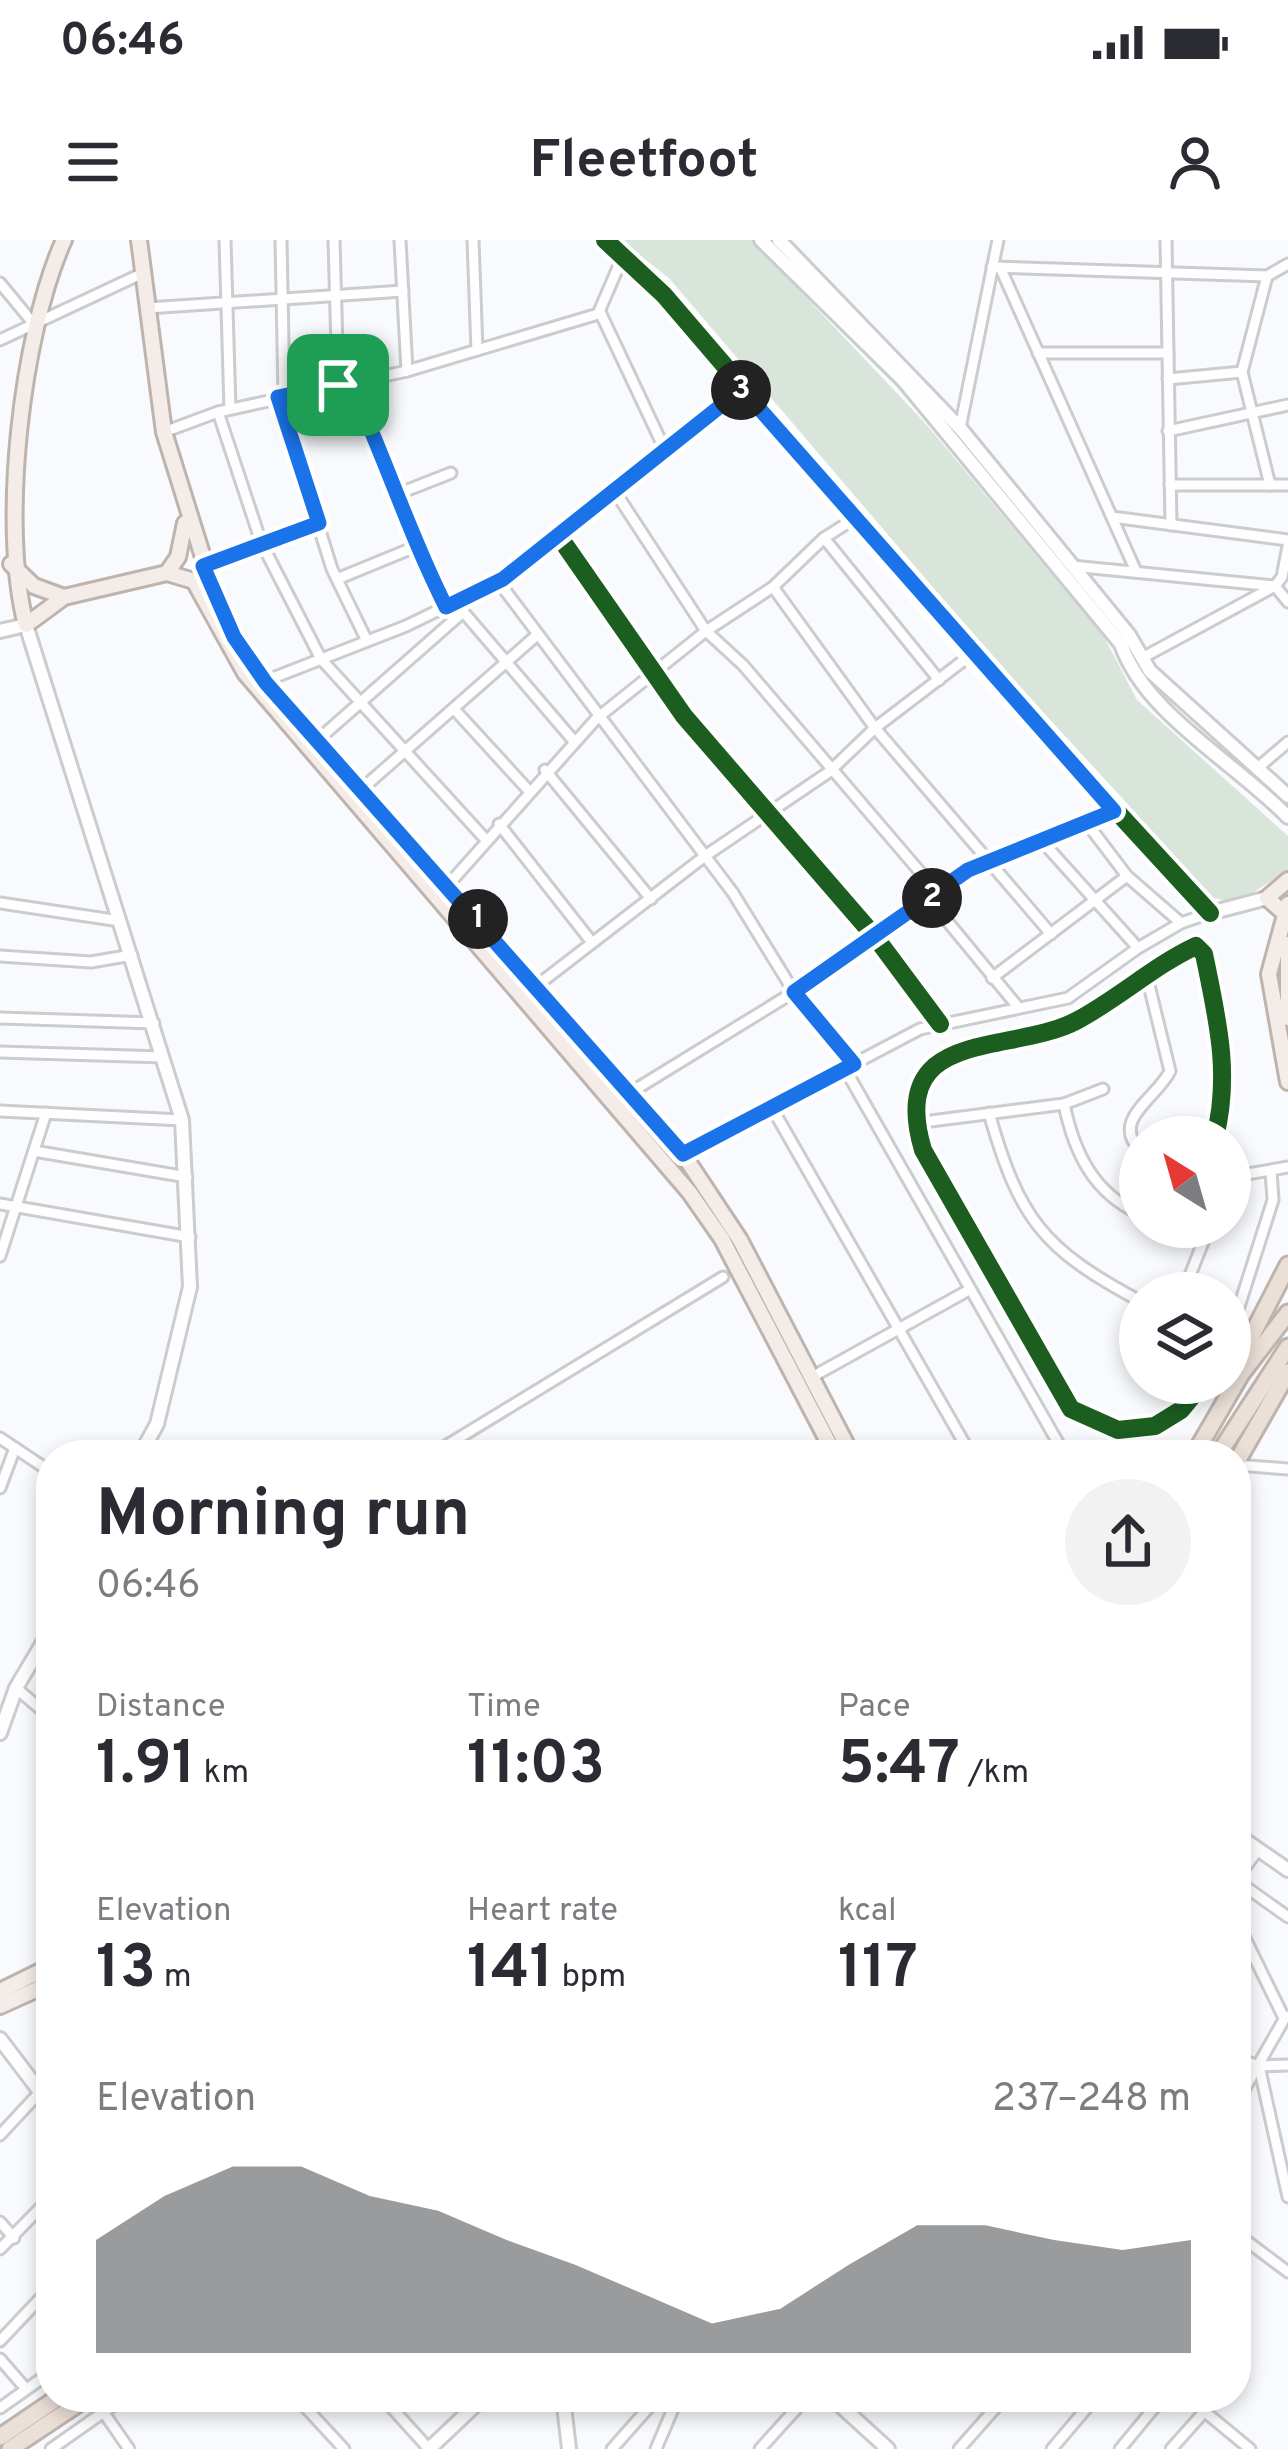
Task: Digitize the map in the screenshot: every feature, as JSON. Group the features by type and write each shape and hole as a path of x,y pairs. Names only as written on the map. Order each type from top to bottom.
{"highway":[{"path":"1251,1338 1288,1265"},
{"path":"1251,1364 1288,1313"},
{"path":"1227,1440 1288,1347"},
{"path":"1249,1440 1288,1372"},
{"path":"1262,1415 1288,1389"},
{"path":"1202,1440 1222,1404"},
{"path":"0,2437 36,2412"},
{"path":"10,2449 67,2412"}],"main road":[{"path":"64,240 33,323 7,510 11,564 26,625 182,1120 190,1287 157,1424 148,1440"},
{"path":"139,240 164,432 203,566 234,637 265,680 449,884 626,1095 683,1154 827,1440"},
{"path":"605,240 664,295 972,654 1210,913 1267,898 1288,880"},
{"path":"761,240 956,432 1135,662 1260,766 1288,796"},
{"path":"779,240 1072,566 1135,662 1138,683 1251,779 1288,818"},
{"path":"167,573 178,557 185,511"},
{"path":"11,564 34,586 64,597"},
{"path":"0,631 26,625 64,597 167,573 194,581 245,673 690,1193 810,1378 844,1440"},
{"path":"1267,898 1286,908 1269,974 1288,1082"},
{"path":"1288,944 1288,1018"},
{"path":"0,1733 16,1688 36,1654"},
{"path":"1251,1844 1288,1870"},
{"path":"0,1991 36,1973"},
{"path":"0,2006 36,1990"},
{"path":"0,2039 36,2087"},
{"path":"429,2449 468,2412"},
{"path":"565,2412 569,2449"},
{"path":"848,2412 888,2449"}],"street":[{"path":"225,240 224,411 261,542 321,659 487,841"},
{"path":"281,240 286,298 281,397 338,579 368,641"},
{"path":"334,240 338,385"},
{"path":"400,240 406,371"},
{"path":"473,240 476,350"},
{"path":"956,432 996,267 998,240"},
{"path":"1166,240 1171,525"},
{"path":"623,256 600,312 665,450"},
{"path":"996,267 1268,276 1288,264"},
{"path":"996,267 1135,569"},
{"path":"0,340 143,273"},
{"path":"1268,276 1242,372 1270,485"},
{"path":"0,283 33,323"},
{"path":"147,308 403,291"},
{"path":"164,432 224,411 406,371 600,312"},
{"path":"1038,353 1168,353"},
{"path":"1168,379 1242,372"},
{"path":"350,382 400,493 416,547 455,607 573,740"},
{"path":"265,680 455,607 498,581 742,389"},
{"path":"1168,431 1288,405"},
{"path":"400,493 451,472"},
{"path":"1169,485 1288,485"},
{"path":"614,490 706,631 743,665 934,896 1018,1007"},
{"path":"449,884 545,770 596,718 706,631 773,587 824,538 857,517"},
{"path":"1112,518 1288,543 1282,577 1275,586 1135,662"},
{"path":"203,566 319,523"},
{"path":"558,535 652,674 877,938 940,1024"},
{"path":"824,538 939,680"},
{"path":"338,579 416,547"},
{"path":"1072,566 1275,586 1288,602"},
{"path":"498,581 596,718 705,856 794,992 850,1067 1056,1440"},
{"path":"773,587 875,728 1052,934"},
{"path":"320,738 455,607"},
{"path":"364,787 537,635"},
{"path":"535,987 590,940 829,772 875,728 972,654"},
{"path":"454,709 529,790"},
{"path":"1260,766 1288,742"},
{"path":"545,770 652,899"},
{"path":"626,1095 794,992 990,862 1114,811"},
{"path":"1086,822 1127,876 1180,922"},
{"path":"499,824 590,940"},
{"path":"1041,840 1138,948"},
{"path":"992,978 1127,876"},
{"path":"0,903 120,921"},
{"path":"683,1154 920,1029 1068,998 1180,922 1210,913"},
{"path":"1186,1404 1156,1426 1118,1430 1071,1409 923,1150 915,1123 927,1078 955,1050 1073,1024 1190,947 1203,951 1224,1054 1226,1084 1219,1116"},
{"path":"0,956 91,962 132,955"},
{"path":"1134,1116 1170,1071 1148,977"},
{"path":"0,1018 154,1023"},
{"path":"0,1052 163,1057"},
{"path":"915,1123 1064,1104 1103,1090"},
{"path":"1064,1104 1071,1140 1095,1180 1119,1203"},
{"path":"772,1108 962,1440"},
{"path":"0,1111 182,1120"},
{"path":"0,1256 46,1113"},
{"path":"989,1113 1010,1187 1049,1240 1119,1289"},
{"path":"34,1151 188,1178"},
{"path":"1251,1174 1288,1167"},
{"path":"1250,1272 1273,1200 1271,1171"},
{"path":"0,1204 190,1237"},
{"path":"456,1440 738,1271"},
{"path":"810,1378 969,1289"},
{"path":"0,1438 36,1462"},
{"path":"0,1488 15,1448"},
{"path":"1251,1465 1288,1469"},
{"path":"16,1688 36,1705"},
{"path":"1251,1860 1259,1850"},
{"path":"1251,1890 1288,1917"},
{"path":"1251,1948 1286,2015 1251,2079"},
{"path":"1251,2063 1288,2065"},
{"path":"1259,2066 1288,2197"},
{"path":"1,2132 36,2096"},
{"path":"0,2249 36,2213"},
{"path":"0,2222 14,2237"},
{"path":"1251,2244 1288,2272"},
{"path":"0,2342 36,2303"},
{"path":"0,2359 26,2390"},
{"path":"0,2408 36,2383"},
{"path":"310,2412 344,2449"},
{"path":"396,2412 429,2449"},
{"path":"612,2449 645,2412"},
{"path":"656,2449 672,2412"},
{"path":"766,2447 795,2412"},
{"path":"959,2449 992,2412"},
{"path":"1052,2449 1083,2412"},
{"path":"1120,2449 1151,2412"},
{"path":"1171,2449 1204,2412 1248,2449"},
{"path":"51,2449 103,2413 129,2449"}],"shaded area":[{"path":"620,240 752,240 925,423 1103,635 1137,700 1288,836 1288,870 1246,896 1222,900 1180,877 669,278"}],"cycle path":[{"path":"605,240 664,295 972,654 1210,913"},
{"path":"558,535 684,716 876,938 940,1024"},
{"path":"1186,1404 1155,1426 1118,1430 1071,1409 923,1150 916,1110 922,1082 938,1063 1078,1020 1196,946 1204,954 1220,1046 1219,1116"}],"route":[{"path":"350,382 396,482 416,547 446,607 503,579 742,389 1114,811 968,870 794,992 854,1064 683,1154 640,1111 364,787 266,683 219,607 203,566 319,523 278,397 338,385 350,382"}]}
